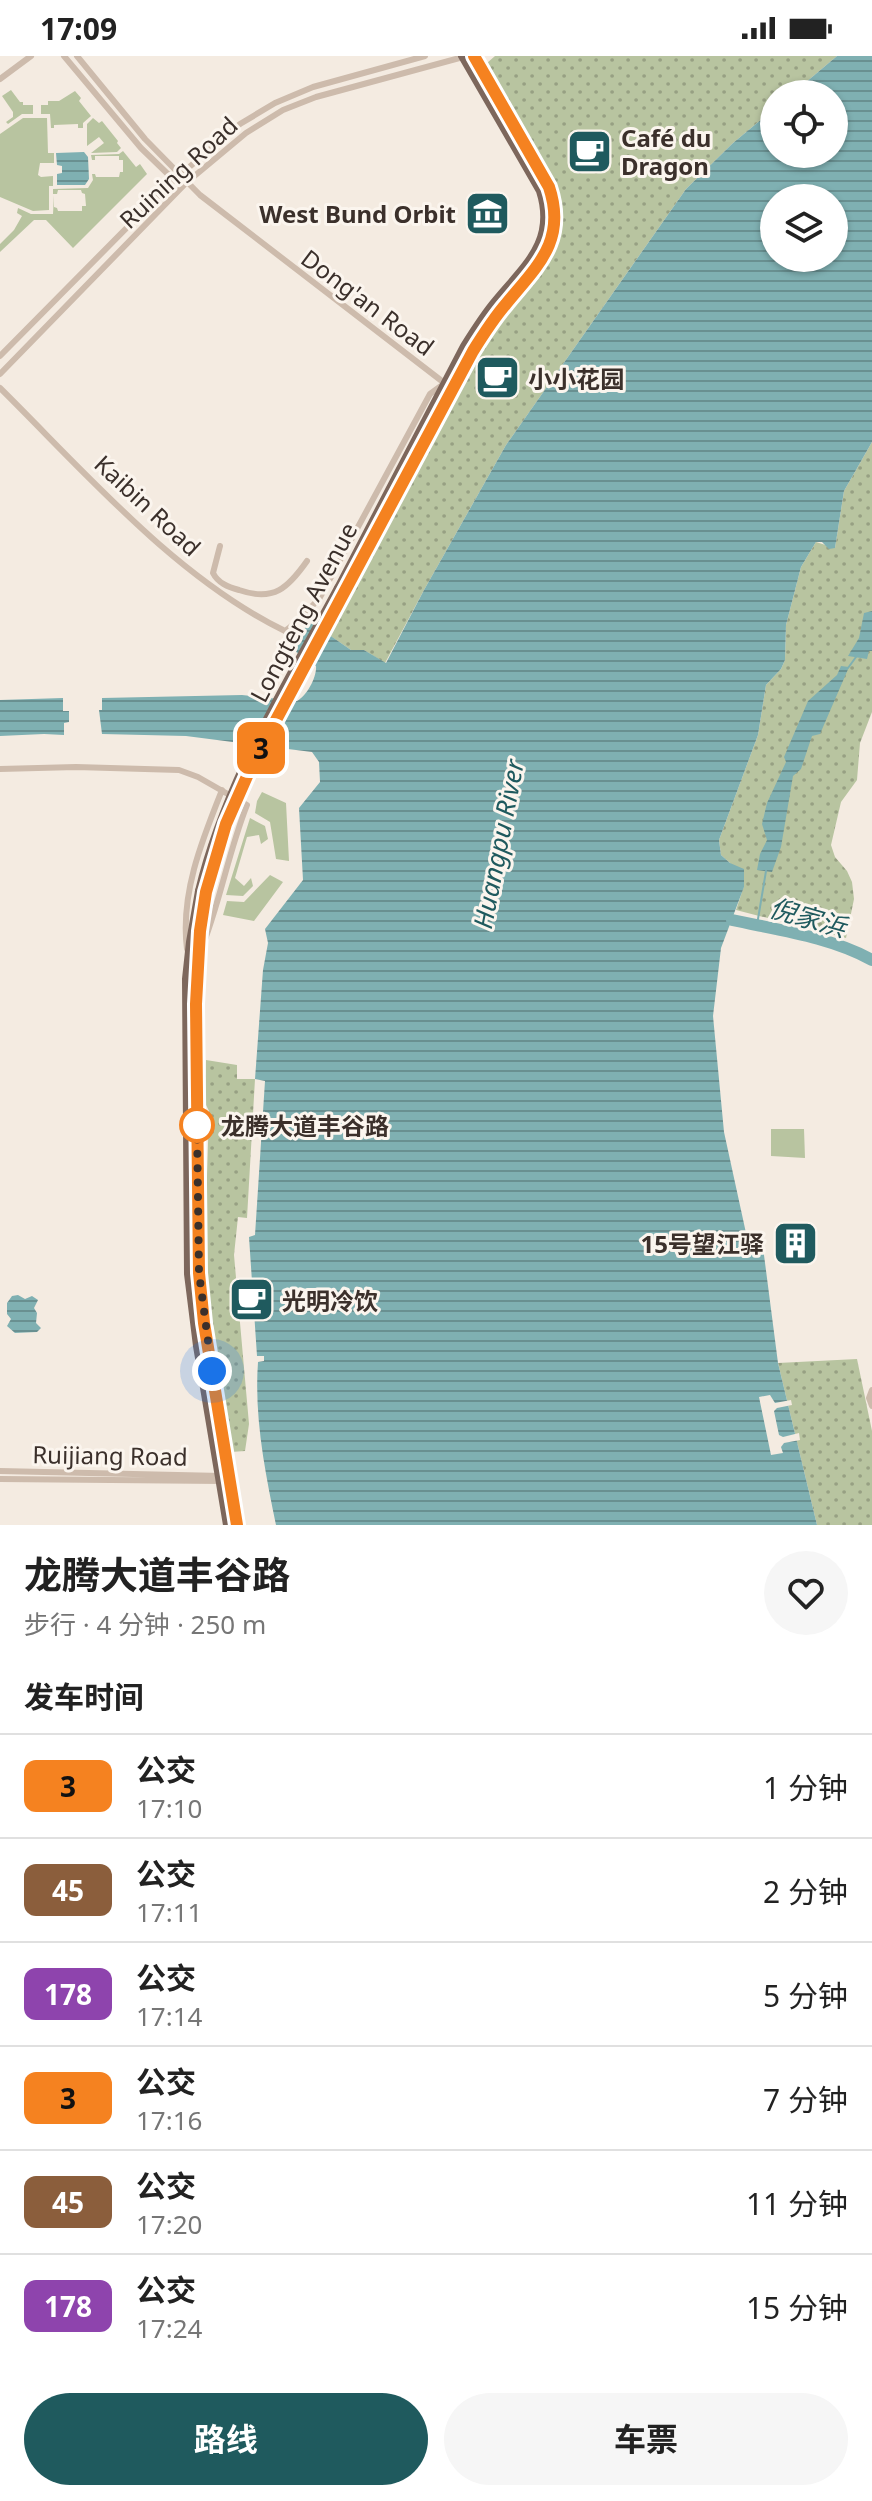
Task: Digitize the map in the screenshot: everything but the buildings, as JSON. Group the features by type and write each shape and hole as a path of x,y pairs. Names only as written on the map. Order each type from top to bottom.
{"main road":[{"name":"Longteng Avenue","path":"391,494 444,383 485,313 537,249 545,222 543,202 535,181 462,56"},
{"name":"Longteng Avenue","path":"227,1525 195,1335 188,1274 188,955 212,841 236,782 391,494 494,319 546,254 555,223 553,200 544,176 473,56"},
{"name":"Longteng Avenue","path":"202,892 196,1004 199,1273 204,1323 237,1525"}],"street":[{"path":"0,79 31,56"},
{"name":"Dong'an Road","path":"64,56 141,148 453,389"},
{"name":"Dong'an Road","path":"77,56 177,178"},
{"name":"Ruining Road","path":"0,356 177,178 240,124 275,103 313,87 425,56"},
{"name":"Ruining Road","path":"0,374 186,183 246,133 283,110 334,91 462,56 473,56"},
{"name":"Kaibin Road","path":"0,388 178,560 227,596 285,631 319,599 430,394 444,383"},
{"path":"220,546 214,577 250,594 264,596 280,591 293,582 307,561"},
{"path":"0,769 171,769 192,774 247,805 224,872 217,909 198,955"},
{"path":"188,955 186,915 189,889 222,790"},
{"path":"872,1390 869,1398 872,1406"},
{"name":"Ruijiang Road","path":"0,1471 219,1478"},
{"name":"Ruijiang Road","path":"0,1479 229,1478"}],"green space":[{"path":"495,56 837,56 809,80 760,80 760,121 686,189 506,445 385,663 364,650 351,650 329,635 481,346 541,274 552,256 558,236 560,213 554,186 486,69 487,63"},
{"path":"11,90 23,105 33,105 33,114 22,114 8,124 6,122 13,117 13,112 2,96"},
{"path":"75,91 91,116 83,123 83,128 78,128 78,124 54,125 51,128 50,114 41,114 41,105 59,101"},
{"path":"23,118 47,118 48,153 54,153 54,163 40,163 38,175 53,176 53,186 49,186 49,210 33,211 0,197 0,134"},
{"path":"93,118 99,123 102,121 118,141 121,148 117,152 91,153 104,143 99,137 87,146 87,124"},
{"path":"123,151 136,167 140,164 147,174 73,248 46,220 34,220 0,252 0,244 22,216 17,213 18,208 31,214 53,214 54,195 54,207 58,211 82,211 82,206 86,206 85,194 81,190 58,190 57,194 53,194 53,189 88,188 93,180 92,174 96,177 119,177 123,172 123,160 119,160 119,156 95,156 92,160 91,155 119,154"},
{"path":"872,442 872,712 860,743 857,780 841,802 831,845 835,857 852,882 854,899 846,938 736,910 744,886 730,863 721,855 719,840 758,735 766,685 785,660 786,625 801,567 816,542 835,548 844,491"},
{"path":"262,792 286,803 289,861 276,859 270,822 255,813"},
{"path":"250,818 265,826 268,839 261,844 259,835 247,837 235,878 244,886 251,878 253,886 243,896 226,895"},
{"path":"270,875 283,882 254,921 223,915 227,901 244,902"},
{"path":"206,1060 237,1065 237,1079 255,1079 247,1218 238,1217 234,1255 249,1424 245,1451 231,1452 210,1305 205,1241 209,1111 205,1103"},
{"path":"771,1129 804,1129 805,1158 771,1156"},
{"path":"857,1359 872,1431 872,1525 817,1525 778,1363"}],"water":[{"name":"Huangpu River","path":"837,56 872,56 872,442 844,491 835,548 829,549 822,542 816,542 801,567 786,625 785,660 766,685 758,735 719,840 721,855 744,869 744,887 721,948 713,1016 724,1132 746,1233 761,1232 778,1363 817,1525 276,1525 259,1424 258,1362 264,1361 264,1356 257,1356 249,1237 255,1235 265,1081 255,1079 263,970 268,943 265,929 303,880 299,808 320,782 319,762 312,752 186,736 102,734 99,710 102,710 102,698 242,695 297,701 308,691 316,670 316,666 292,649 309,621 351,650 364,650 386,663 506,445 686,189 760,121 760,168 848,168 848,80 809,80"},
{"path":"84,152 88,157 89,179 85,185 57,185 57,174 62,173 62,166 57,165 56,153"},
{"path":"872,611 872,651 869,651 867,659 848,656 859,638 864,613"},
{"path":"841,666 849,667 820,734 812,736 801,769 793,776 781,847 772,872 757,870 767,840 762,824 767,803 786,762 784,757 808,701 837,675"},
{"path":"63,698 63,711 69,711 69,722 64,723 64,735 0,736 0,700"},
{"path":"12,1296 25,1299 32,1296 38,1300 34,1308 36,1323 41,1328 37,1332 15,1333 7,1326 11,1319 7,1314 7,1303"}],"pier":[{"path":"770,1395 775,1403 791,1400 792,1405 774,1411 779,1435 799,1433 800,1440 784,1443 781,1447 783,1453 771,1455 759,1397"}],"waterway":[{"path":"848,668 856,657"},
{"path":"757,925 766,871"},
{"name":"倪家浜","path":"732,920 822,940 872,960"}],"bus line":[{"name":"3","path":"237,1525 204,1323 199,1273 196,1004 201,919 219,843 252,765 473,351 494,319 540,263 551,243 555,212 549,187 474,56"}],"place":[{"name":"Café du Dragon","path":"590,151"},
{"name":"West Bund Orbit","path":"487,213"},
{"name":"小小花园","path":"497,378"},
{"name":"龙腾大道丰谷路","path":"197,1125"},
{"name":"15号望江驿","path":"795,1243"},
{"name":"光明冷饮","path":"251,1300"}],"route":[{"path":"197,1125 199,1273 212,1371"}]}
